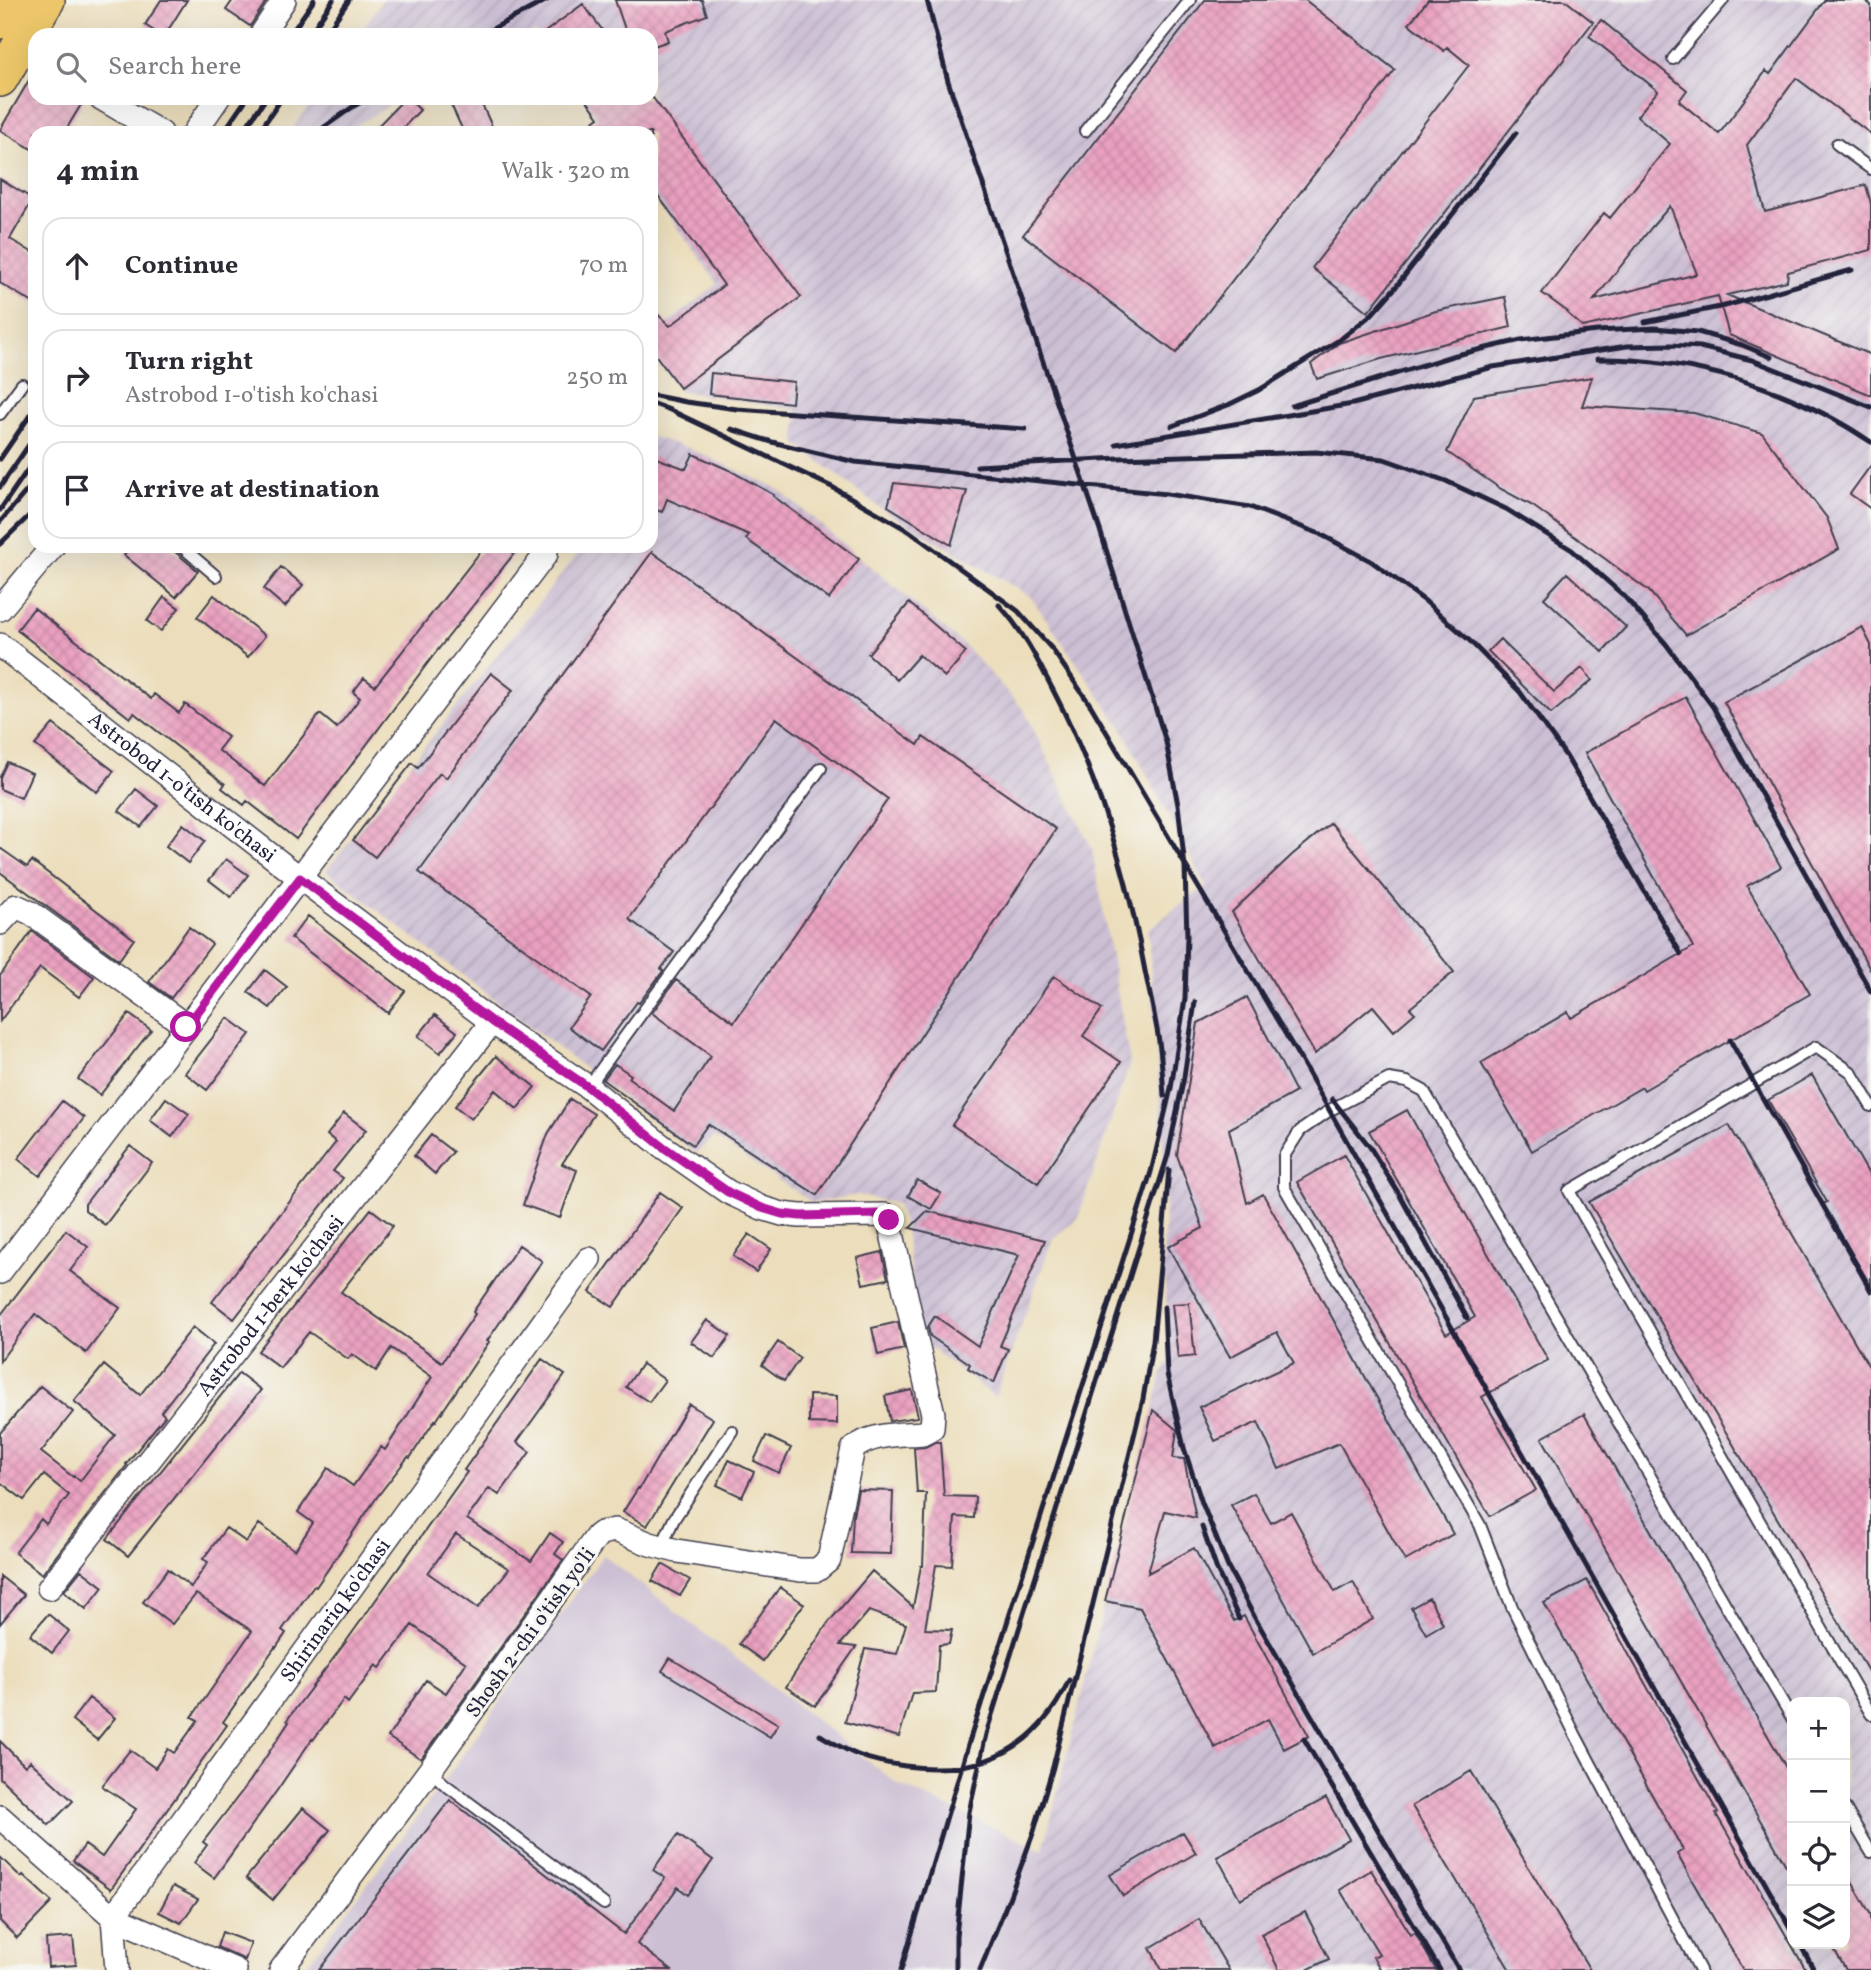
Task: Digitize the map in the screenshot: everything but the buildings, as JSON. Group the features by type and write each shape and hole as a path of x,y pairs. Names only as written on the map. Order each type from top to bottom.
{"main road":[{"path":"13,0 18,43"},
{"path":"28,28 47,0"},
{"path":"0,79 28,28"}],"street":[{"path":"266,28 285,0"},
{"path":"114,105 149,126"},
{"path":"199,126 213,105"},
{"path":"0,609 46,553"},
{"path":"0,1272 546,554"},
{"name":"Astrobod 1-o'tish ko'chasi","path":"0,645 300,878 492,1022 588,1087 662,1146 728,1192 782,1214 885,1215 890,1225 933,1414 932,1428 923,1433"},
{"path":"0,923 16,906 31,913 186,1027"},
{"name":"Astrobod 1-berk ko'chasi","path":"49,1588 492,1022"},
{"name":"Shirinariq ko'chasi","path":"113,1917 589,1259"},
{"name":"Shosh 2-chi o'tish yo'li","path":"281,1970 430,1770 597,1536 615,1530 677,1551 800,1570 817,1570 829,1560 853,1449 865,1440 873,1438 923,1433"},
{"path":"0,1817 113,1917 235,1970"},
{"path":"113,1917 117,1970"}],"lane":[{"path":"1085,131 1189,0"},
{"path":"1673,59 1723,0"},
{"path":"1837,144 1871,169"},
{"path":"0,414 22,384"},
{"path":"189,553 216,576"},
{"path":"588,1087 821,768"},
{"path":"1871,1106 1852,1072 1816,1047 1569,1191 1871,1714"},
{"path":"1700,1970 1517,1618 1480,1525 1284,1187 1284,1156 1300,1131 1329,1110 1390,1079 1407,1082 1424,1091 1787,1709"},
{"path":"661,1547 674,1519 732,1431"},
{"path":"430,1770 443,1783 604,1904"},
{"path":"1850,1816 1871,1852"}],"shaded area":[{"path":"383,0 1871,0 1871,1970 1015,1970 1162,1374 1172,1357 1163,1267 1166,1184 1148,929 1206,886 1122,728 1030,596 883,510 796,443 797,410 680,391 658,361 658,331 718,284 658,202 658,126 603,126 588,105 658,105 658,28 363,28"},
{"path":"309,105 389,105 355,126 295,126"},
{"path":"658,438 691,449 778,489 964,645 1024,710 1092,849 1130,1063 1078,1218 1053,1238 995,1397 920,1340 905,1230 897,1204 857,1195 813,1203 714,1137 696,1153 326,871 578,553 658,553"},
{"path":"603,1555 899,1785 1043,1850 1015,1970 303,1970 443,1783"}],"railway":[{"path":"295,28 314,0"},
{"path":"314,28 333,0"},
{"path":"330,28 349,0"},
{"path":"494,28 547,0"},
{"path":"901,1970 969,1742 1151,1172 1171,1088 1185,999 1187,937 1185,867 1178,805 1166,742 1100,530 948,81 927,0"},
{"path":"228,126 242,105"},
{"path":"247,126 261,105"},
{"path":"263,126 277,105"},
{"path":"326,126 356,105"},
{"path":"1172,426 1259,390 1342,338 1372,314 1516,133"},
{"path":"1645,322 1725,306 1852,270"},
{"path":"1292,406 1452,356 1521,340 1597,331 1655,328 1698,332 1771,357"},
{"path":"1116,444 1353,404 1493,367 1627,346 1700,347 1752,360 1871,407"},
{"path":"1597,359 1669,364 1740,380 1808,406 1871,442"},
{"path":"658,396 737,409 1025,429"},
{"path":"658,406 832,487 909,531 1018,611 1052,649 1091,706 1305,1067 1787,1922"},
{"path":"0,459 28,418"},
{"path":"731,429 855,462 1167,494 1250,507 1320,534 1371,561 1425,601 1471,642 1520,692 1566,756 1681,954"},
{"path":"0,487 28,446"},
{"path":"977,466 1119,458 1316,452 1384,459 1446,481 1506,509 1572,550 1624,596 1666,644 1713,707 1871,992"},
{"path":"0,510 28,469"},
{"path":"0,522 28,489"},
{"path":"0,544 28,517"},
{"path":"999,605 1022,635 1053,690 1084,757 1110,827 1138,934 1161,1055 1164,1096"},
{"path":"956,1970 956,1936 969,1812 986,1734 1168,1155 1184,1077 1195,1002"},
{"path":"1730,1040 1871,1291"},
{"path":"1332,1099 1370,1147 1399,1194 1467,1318"},
{"path":"980,1970 1034,1831 1053,1767 1143,1399 1153,1341 1169,1170"},
{"path":"1164,1307 1167,1374 1185,1452"},
{"path":"1182,1442 1202,1503 1228,1567 1459,1970"},
{"path":"1202,1527 1217,1570 1239,1619"},
{"path":"820,1735 858,1755 893,1764 932,1768 958,1767 981,1762 1023,1741 1056,1704 1069,1680"},
{"path":"1304,1739 1440,1970"},
{"path":"1803,1949 1814,1970"}],"route":[{"path":"186,1027 300,878 492,1022 588,1087 662,1146 728,1192 782,1214 876,1214 885,1215 889,1220"}]}
